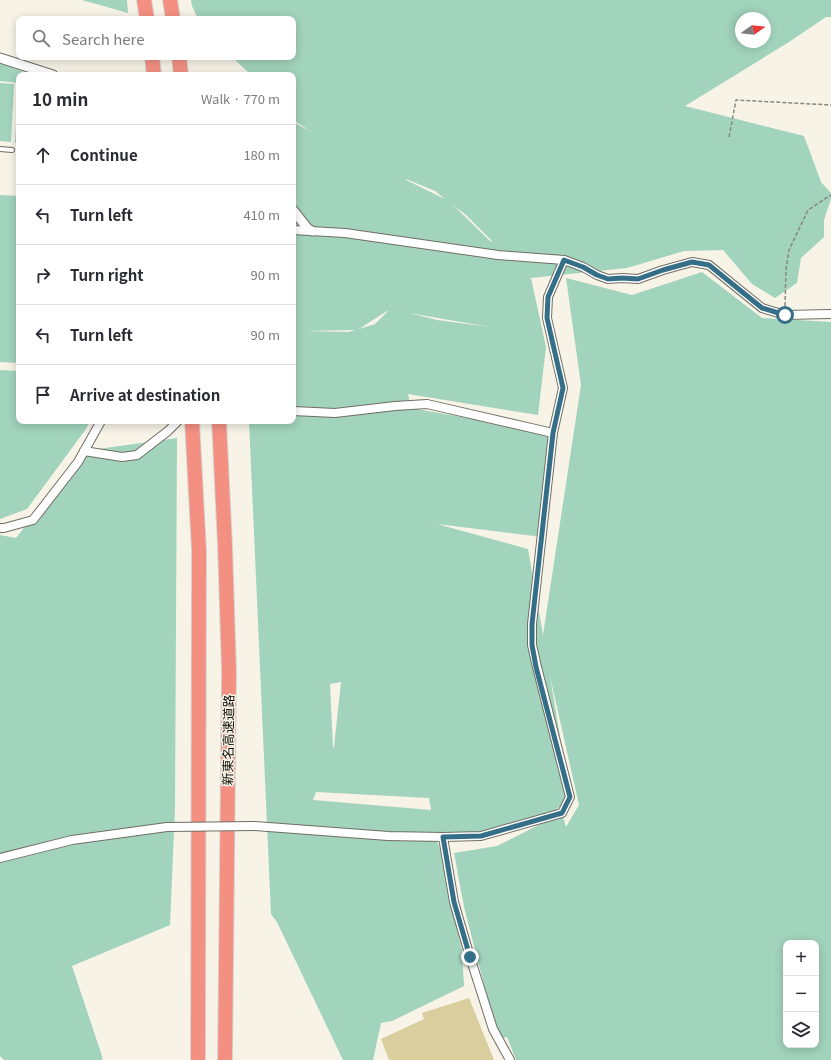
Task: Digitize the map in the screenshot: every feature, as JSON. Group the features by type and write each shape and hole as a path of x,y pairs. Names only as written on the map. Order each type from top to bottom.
{"highway":[{"path":"144,0 146,16"},
{"path":"170,0 173,16"},
{"path":"152,60 154,72"},
{"path":"179,60 181,72"},
{"path":"192,424 199,550 198,1060"},
{"name":"新東名高速道路","path":"218,424 225,546 229,671 225,1060"}],"street":[{"path":"0,58 44,72"},
{"path":"296,214 308,229 312,231"},
{"path":"296,230 345,233 498,255 564,260 608,279 638,279 692,262 709,265 762,308 785,315 831,314"},
{"path":"0,858 72,840 167,827 255,826 388,836 481,836 562,813 570,797 532,645 532,624 553,433 563,388 547,318 548,297 564,260"},
{"path":"296,411 335,413 427,404 553,433"},
{"path":"0,528 33,520 78,462 99,424"},
{"path":"84,451 122,457 137,455 175,424"},
{"path":"443,837 454,902 470,957 493,1029 510,1060"}],"lane":[{"path":"0,149 12,150"}],"path":[{"path":"729,137 736,100 831,105"},
{"path":"785,315 786,268 789,250 808,210 831,195"}],"green space":[{"path":"82,0 127,0 128,13"},
{"path":"191,0 831,0 831,17 826,17 789,42 685,106 804,136 821,182 831,193 831,199 824,220 824,237 801,258 797,283 775,298 752,284 723,250 684,251 627,268 531,278 546,347 538,415 408,394 411,408 553,433 542,537 437,524 528,549 543,635 581,385 566,278 632,295 702,272 762,318 831,322 831,1060 516,1060 507,1037 498,1039 464,907 454,853 497,846 562,813 566,827 579,805 550,676 570,797 548,817 481,836 434,834 441,851 462,950 464,986 392,1021 381,1023 373,1060 343,1060 277,922 271,914 249,424 296,424 296,124 312,132 296,122 296,72 248,72 235,60 296,60 296,16 197,16","holes":["406,180 435,191 445,199","453,205 466,215 492,241 491,242","387,311 375,324 359,329","409,313 490,327 437,320","355,330 349,332 305,331","341,682 334,747 333,748 330,684","316,792 429,798 431,810 313,800"]},
{"path":"0,63 25,72 16,72 16,83 0,81"},
{"path":"0,83 14,84 11,142 0,141"},
{"path":"0,195 16,196 16,363 0,362"},
{"path":"0,370 16,371 16,424 88,424 27,509 0,519"},
{"path":"177,438 175,808 170,925 72,966 103,1059 4,1060 0,1056 0,535 16,538 84,451"}],"building":[{"path":"469,998 494,1060 389,1060 381,1039 424,1019 422,1013"}],"route":[{"path":"470,957 454,902 443,837 481,836 562,813 570,797 536,667 532,645 532,624 553,433 563,388 547,318 548,297 564,260 608,279 638,279 692,262 709,265 762,308 785,315"}]}
